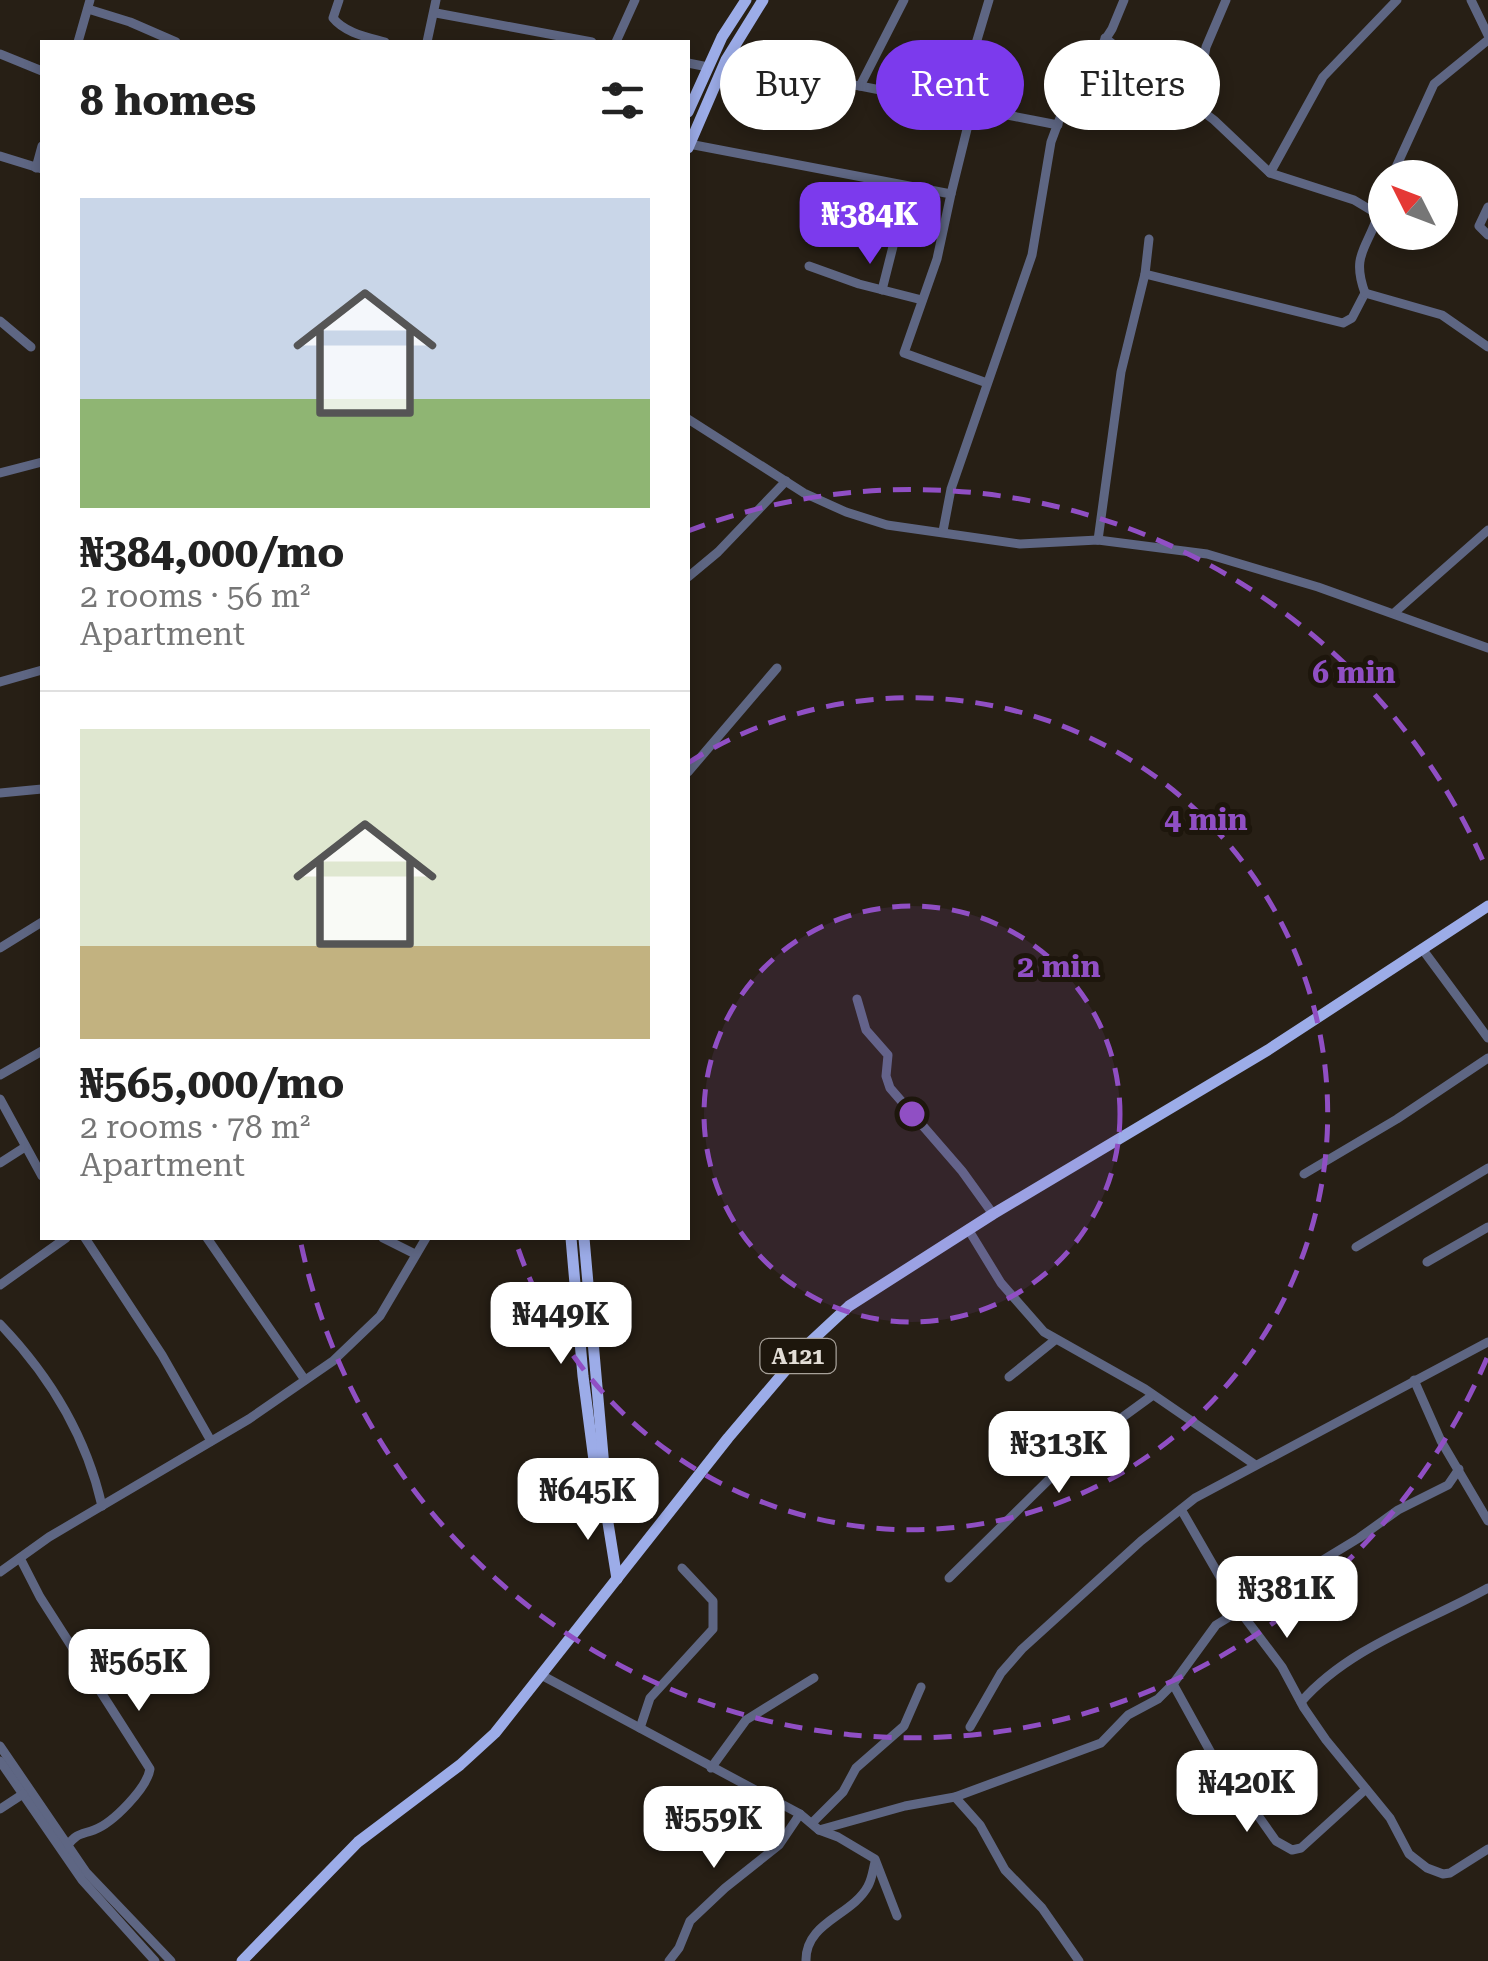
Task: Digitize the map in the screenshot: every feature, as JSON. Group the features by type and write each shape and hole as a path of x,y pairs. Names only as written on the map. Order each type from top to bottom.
{"main road":[{"path":"690,108 722,37 746,0"},
{"path":"738,40 763,0"},
{"path":"690,141 720,74"},
{"name":"A121","path":"242,1961 358,1842 496,1733 728,1438 821,1331 887,1280 1199,1093 1488,906"},
{"path":"571,1240 590,1436 598,1492 604,1498"},
{"path":"584,1240 604,1498 617,1579"}],"street":[{"path":"339,0 334,18 337,23 379,40"},
{"path":"428,40 436,0"},
{"path":"617,40 635,0"},
{"path":"860,86 904,0"},
{"path":"977,40 989,0"},
{"path":"1108,40 1105,38 1124,0"},
{"path":"1209,40 1226,0"},
{"path":"1270,174 1323,77 1397,0"},
{"path":"1398,160 1434,84 1488,38 1471,0"},
{"path":"79,40 89,4 171,40"},
{"path":"436,14 581,40"},
{"path":"0,54 40,70"},
{"path":"690,62 708,67"},
{"path":"856,85 876,89"},
{"path":"1220,126 1270,174 1354,200 1368,209"},
{"path":"967,130 936,259 904,353 987,383"},
{"path":"943,531 951,489 1032,255 1056,130"},
{"path":"690,146 951,194"},
{"path":"0,156 39,168"},
{"path":"882,290 908,187"},
{"path":"1488,206 1479,226 1488,236"},
{"path":"1145,274 1343,323 1352,318 1364,293 1357,272 1368,236"},
{"path":"1098,540 1121,372 1150,239"},
{"path":"809,266 922,300"},
{"path":"1364,293 1442,315 1488,347"},
{"path":"0,321 31,347"},
{"path":"690,420 823,502 887,525 1020,544 1098,540 1206,554 1394,613 1488,648"},
{"path":"0,472 40,462"},
{"path":"690,574 718,552 786,482"},
{"path":"1394,613 1488,530"},
{"path":"690,770 778,668"},
{"path":"0,682 40,671"},
{"path":"30,674 40,680"},
{"path":"0,793 40,789"},
{"path":"0,948 40,923"},
{"path":"1423,950 1488,1038"},
{"path":"857,999 866,1030 888,1056 886,1076 890,1088 962,1170 993,1214"},
{"path":"0,1075 40,1052"},
{"path":"1304,1174 1398,1119 1488,1058"},
{"path":"0,1098 40,1173"},
{"path":"0,1163 25,1147"},
{"path":"1356,1248 1488,1168"},
{"path":"1427,1262 1488,1227"},
{"path":"968,1229 1001,1283 1055,1340 1153,1395 1254,1464"},
{"path":"0,1284 63,1240"},
{"path":"86,1240 162,1355 210,1440"},
{"path":"208,1240 305,1380"},
{"path":"387,1240 415,1254"},
{"path":"0,1572 249,1419 346,1350 380,1316 425,1240"},
{"path":"0,1324 52,1385 71,1419 102,1506"},
{"path":"1009,1377 1055,1340"},
{"path":"970,1727 1002,1673 1022,1649 1141,1541 1196,1498 1488,1342"},
{"path":"1414,1380 1441,1440 1488,1521"},
{"path":"949,1578 1083,1446 1153,1395"},
{"path":"815,1827 955,1797 1101,1743 1128,1714 1158,1698 1173,1684 1212,1630 1398,1510 1448,1485 1459,1469"},
{"path":"1182,1511 1239,1610 1282,1667 1301,1702 1390,1818 1409,1854 1443,1874 1488,1849"},
{"path":"20,1558 40,1598 150,1769 142,1790 96,1830 78,1833 67,1846"},
{"path":"640,1728 650,1698 713,1629 713,1601 682,1568"},
{"path":"1301,1702 1325,1679 1374,1648 1488,1588"},
{"path":"543,1676 800,1814 815,1827 875,1859 896,1916"},
{"path":"711,1768 746,1720 814,1678"},
{"path":"1173,1684 1221,1772 1240,1790 1281,1846 1301,1848 1366,1789"},
{"path":"815,1827 856,1768 904,1726 921,1687"},
{"path":"0,1746 96,1885 171,1961"},
{"path":"0,1761 82,1880 155,1961"},
{"path":"0,1808 22,1794"},
{"path":"955,1797 980,1825 1005,1870 1042,1908 1080,1961"},
{"path":"669,1961 690,1921 779,1844 800,1814"},
{"path":"806,1961 808,1947 819,1929 854,1904 870,1884 875,1859"}]}
